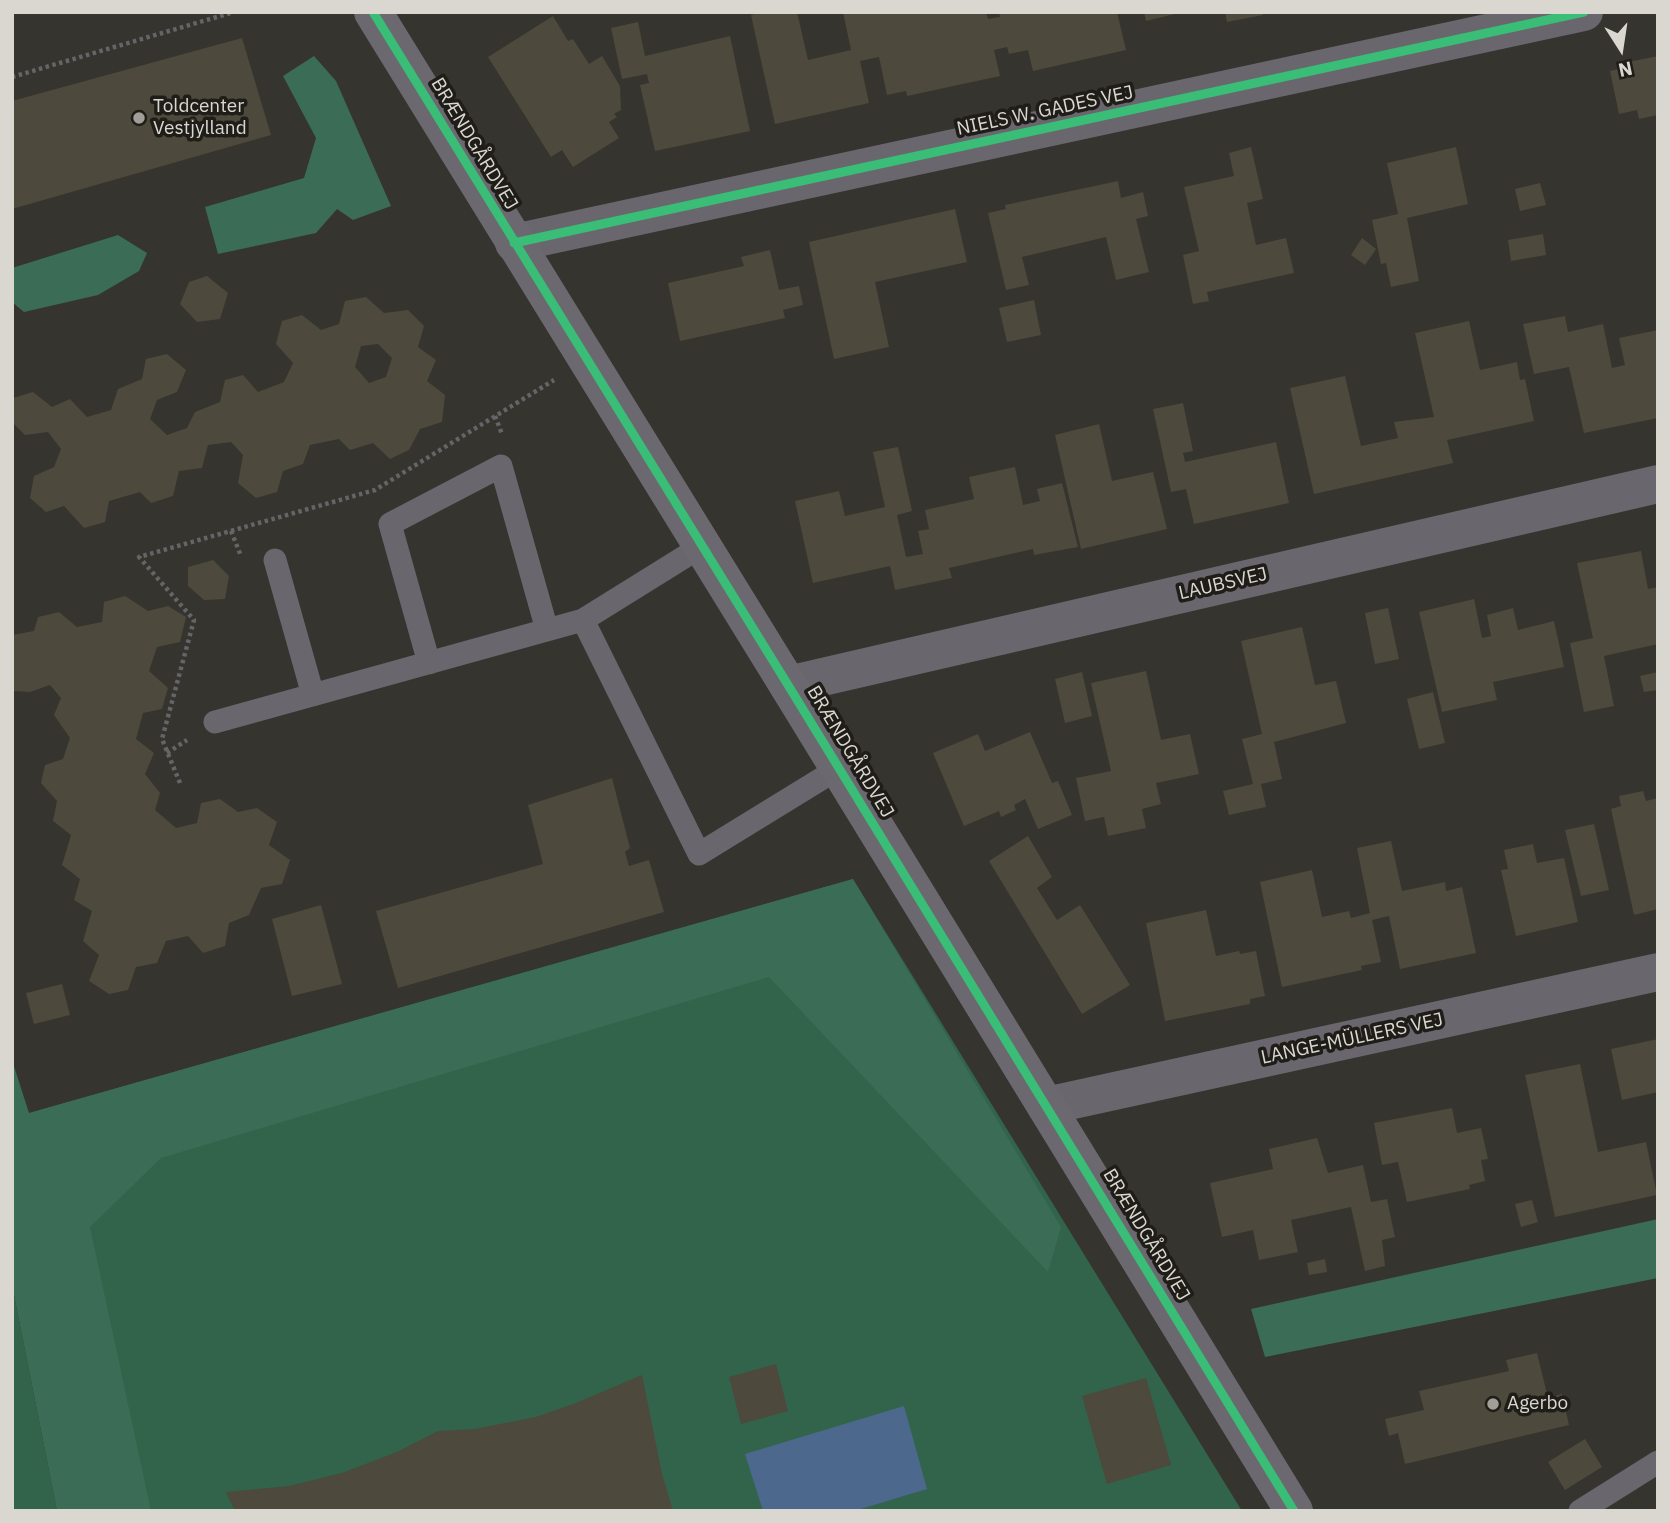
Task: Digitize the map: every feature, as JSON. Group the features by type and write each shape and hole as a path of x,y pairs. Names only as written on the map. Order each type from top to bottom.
{"street":[{"name":"BRÆNDGÅRDVEJ","path":"373,12 1294,1511"},
{"name":"NIELS W. GADES VEJ","path":"514,243 1584,12"},
{"name":"LAUBSVEJ","path":"788,685 1658,484"},
{"name":"LANGE-MÜLLERS VEJ","path":"1046,1106 1658,972"}],"lane":[{"path":"429,663 390,524 501,466 547,630"},
{"path":"215,722 583,620 702,546"},
{"path":"275,560 313,695"},
{"path":"583,620 699,854 839,768"},
{"path":"1580,1511 1658,1462"}],"path":[{"path":"12,77 234,12"}],"green space":[{"path":"314,56 336,81 391,206 353,220 337,209 316,233 218,254 205,207 304,178 316,138 283,76"},
{"path":"118,235 147,253 139,271 98,295 24,312 12,302 12,268"},
{"path":"853,879 1242,1511 105,1511 12,1118"},
{"path":"853,879 1061,1227 1048,1272 769,977 161,1158 90,1227 151,1511 57,1511 12,1285 12,1060 29,1113"},
{"path":"1658,1219 1658,1278 1265,1357 1251,1309"},
{"path":"12,1285 57,1511 12,1511"}],"water":[{"path":"904,1406 927,1489 854,1511 763,1511 745,1454"}],"building":[{"path":"761,12 797,12 808,60 851,50 843,12 986,12 988,19 1000,17 999,12 1117,12 1126,50 1033,71 1028,50 1009,54 1007,47 994,50 1000,76 907,96 906,91 887,95 879,57 860,61 869,103 775,124 751,15"},
{"path":"1144,12 1179,12 1179,13 1146,21"},
{"path":"1225,12 1262,12 1263,15 1227,22"},
{"path":"553,16 568,41 573,39 589,64 602,56 620,86 621,110 614,114 617,117 609,122 619,138 573,167 562,150 551,157 488,57"},
{"path":"638,22 645,56 730,36 750,131 655,151 640,85 649,83 647,74 622,79 611,28"},
{"name":"Toldcenter Vestjylland","path":"242,38 271,135 12,209 12,101"},
{"path":"1658,56 1658,115 1639,119 1637,110 1619,114 1610,71 1629,66 1628,62"},
{"path":"1251,147 1263,199 1247,203 1256,245 1286,238 1294,273 1207,292 1209,301 1193,304 1183,255 1199,251 1184,187 1234,176 1229,153"},
{"path":"1456,147 1468,204 1407,218 1419,281 1391,287 1386,263 1381,264 1372,220 1398,214 1387,163"},
{"path":"1118,181 1121,198 1143,192 1148,216 1136,219 1149,272 1116,280 1106,237 1022,257 1029,285 1006,290 988,213 1006,209 1005,205"},
{"path":"1540,183 1546,205 1520,211 1515,189"},
{"path":"955,209 967,262 875,282 889,347 834,359 809,242"},
{"path":"1543,234 1546,255 1511,261 1508,240"},
{"path":"1362,238 1376,249 1365,265 1351,255"},
{"path":"770,250 779,290 799,286 803,305 783,310 785,318 680,341 668,283 744,266 741,257"},
{"path":"207,276 228,293 220,319 197,322 180,304 189,282"},
{"path":"366,297 384,313 408,310 424,326 418,347 436,360 427,381 445,395 442,422 420,429 409,450 390,459 373,443 350,450 339,439 310,445 303,464 283,471 277,492 256,498 238,483 243,455 231,442 208,445 202,468 179,471 173,496 151,503 140,492 109,501 105,522 84,528 64,506 46,512 30,498 34,476 54,467 61,449 48,432 25,435 12,422 13,398 33,392 52,407 70,399 87,417 111,410 118,389 142,379 146,359 167,354 186,370 177,392 157,400 150,419 167,435 187,428 195,412 220,402 225,380 243,375 258,392 284,382 293,363 276,344 282,321 302,315 321,330 339,324 345,301","holes":["378,344 392,358 386,377 369,383 355,367 361,346"]},
{"path":"1034,300 1041,335 1007,342 999,308"},
{"path":"1565,316 1568,332 1603,324 1612,368 1625,365 1619,338 1658,330 1658,418 1584,433 1569,367 1534,374 1523,324"},
{"path":"1469,321 1480,370 1517,362 1520,380 1525,379 1534,421 1447,440 1453,463 1314,494 1290,388 1345,376 1361,446 1398,438 1394,422 1434,417 1415,333"},
{"path":"1183,403 1193,451 1183,453 1185,462 1276,442 1289,503 1194,524 1186,489 1171,492 1153,409"},
{"path":"1099,424 1112,481 1153,472 1167,529 1081,549 1055,435"},
{"path":"898,447 912,511 897,515 906,557 923,554 918,531 929,529 925,510 974,499 969,477 1015,467 1023,505 1040,501 1037,489 1062,483 1078,547 1034,555 1033,549 949,568 952,578 895,590 890,566 813,583 795,501 839,491 845,516 885,507 873,452"},
{"path":"1641,551 1648,589 1658,587 1658,644 1604,656 1614,706 1584,712 1570,643 1593,638 1577,563"},
{"path":"213,560 229,576 225,599 204,600 188,586 188,567"},
{"path":"125,596 148,611 168,606 186,617 180,642 157,647 149,671 168,688 162,709 143,713 136,739 154,753 145,774 160,793 155,810 176,828 197,823 201,803 220,799 238,812 257,808 277,822 269,845 290,860 282,884 261,888 249,915 229,923 225,946 203,953 188,936 166,941 157,963 136,967 128,990 109,994 89,981 99,955 83,941 92,911 74,900 80,879 62,865 71,835 53,821 57,801 41,783 45,765 63,759 70,738 54,715 61,698 50,685 30,692 14,691 12,635 34,631 38,617 59,612 77,627 102,622 104,602"},
{"path":"1474,599 1482,638 1491,636 1487,615 1513,608 1518,630 1554,621 1564,667 1493,682 1497,700 1442,712 1419,612"},
{"path":"1388,608 1399,659 1375,664 1365,613"},
{"path":"1302,627 1315,685 1336,681 1346,723 1274,742 1282,779 1261,784 1266,807 1229,815 1223,791 1253,784 1242,739 1262,734 1241,641"},
{"path":"1146,671 1161,740 1190,734 1199,774 1156,783 1161,804 1142,809 1146,828 1108,836 1104,817 1085,821 1076,778 1111,771 1091,683"},
{"path":"1082,672 1092,716 1065,723 1055,679"},
{"path":"1658,672 1658,690 1644,692 1640,676"},
{"path":"1433,692 1445,743 1419,749 1407,699"},
{"path":"1030,732 1052,783 1058,781 1072,815 1038,829 1025,799 1014,805 1016,810 1001,817 999,811 964,826 933,753 978,734 985,751"},
{"path":"612,778 630,848 625,852 629,866 649,860 664,912 398,988 376,911 543,864 528,805"},
{"path":"1643,791 1646,801 1658,798 1658,909 1634,915 1611,809 1621,806 1619,796"},
{"path":"1594,824 1609,890 1581,896 1565,830"},
{"path":"1028,836 1052,877 1037,888 1057,920 1080,905 1130,985 1082,1014 989,861"},
{"path":"1391,841 1402,891 1445,882 1446,891 1462,887 1476,953 1400,969 1389,916 1372,920 1381,962 1361,966 1362,970 1282,987 1260,882 1312,870 1322,917 1349,911 1351,918 1370,913 1357,848"},
{"path":"1533,844 1537,863 1564,858 1578,922 1516,936 1501,870 1508,869 1504,850"},
{"path":"321,905 342,984 292,996 272,919"},
{"path":"1206,910 1216,956 1239,951 1240,954 1256,951 1265,996 1250,999 1250,1004 1165,1021 1146,923"},
{"path":"62,984 70,1015 34,1024 26,993"},
{"path":"1658,1039 1658,1092 1622,1100 1611,1049"},
{"path":"1580,1064 1598,1152 1646,1142 1657,1195 1555,1217 1525,1075"},
{"path":"1452,1108 1457,1133 1481,1128 1488,1159 1481,1160 1485,1181 1469,1185 1470,1189 1407,1202 1398,1162 1382,1165 1374,1123"},
{"path":"1317,1138 1328,1173 1363,1165 1371,1202 1387,1199 1395,1237 1382,1240 1385,1266 1365,1271 1351,1207 1291,1220 1298,1252 1259,1260 1253,1230 1222,1237 1210,1183 1273,1169 1269,1149"},
{"path":"1532,1200 1538,1222 1521,1227 1515,1204"},
{"path":"1325,1259 1327,1272 1309,1275 1307,1263"},
{"name":"Agerbo","path":"1537,1353 1548,1398 1562,1394 1569,1425 1405,1464 1398,1433 1389,1436 1385,1419 1424,1410 1419,1391 1509,1371 1506,1360"},
{"path":"776,1364 788,1411 741,1424 729,1377"},
{"path":"642,1375 662,1474 673,1511 235,1511 226,1492 289,1486 342,1473 397,1452 438,1431 475,1429 536,1417"},
{"path":"1146,1378 1171,1465 1107,1484 1082,1396"},
{"path":"1585,1439 1602,1467 1565,1490 1548,1462"}],"cycle path":[{"path":"373,12 1294,1511"},
{"path":"514,243 1584,12"}],"place":[{"name":"Toldcenter Vestjylland","path":"139,118"},
{"name":"Agerbo","path":"1493,1404"}]}
